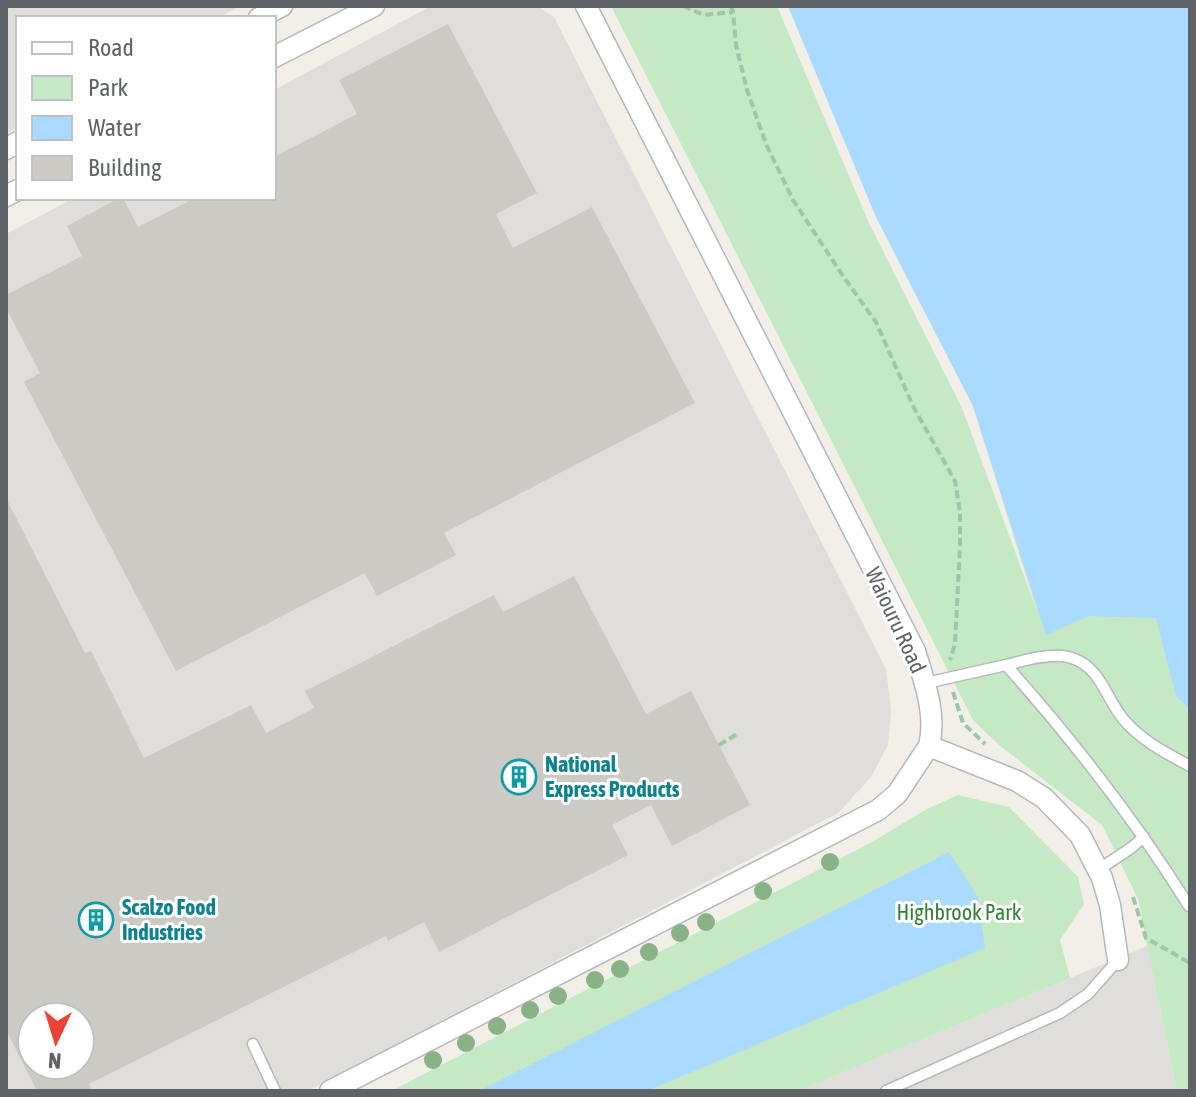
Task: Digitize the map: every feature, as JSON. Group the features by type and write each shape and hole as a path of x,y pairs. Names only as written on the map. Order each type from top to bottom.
{"street":[{"path":"263,16 282,6"},
{"path":"276,56 374,6"},
{"name":"Waiouru Road","path":"586,6 915,651 926,683 931,712 929,746"},
{"path":"330,1091 878,810 897,794 929,746 1017,781 1044,798 1080,835 1098,870 1110,905 1118,960"}],"lane":[{"path":"926,683 1051,654 1075,658 1095,674 1123,719 1141,736 1190,766"},
{"path":"1006,665 1056,722 1144,837 1189,906"},
{"path":"1098,870 1144,837"},
{"path":"886,1091 1060,1013 1088,994 1118,960"},
{"path":"253,1044 275,1091"}],"path":[{"path":"683,6 704,15 733,12"},
{"path":"731,6 747,90 766,144 793,200 876,322 913,406 955,481 960,512 960,546 955,644 946,672"},
{"path":"719,745 737,734"}],"shaded area":[{"path":"6,6 240,6 222,16 16,16 16,128 6,133"},
{"path":"431,6 537,6 554,17 886,669 891,710 888,745 871,777 838,813 308,1091 6,1091 6,234 70,200 276,200 276,89"},
{"path":"1147,946 1177,1091 798,1091"}],"green space":[{"path":"611,6 777,6 868,221 962,408 1037,611 973,406 876,217 788,6 1190,6 1176,695 1190,709 1190,1091 1177,1091 1139,901 1102,825 999,745 973,720"},
{"name":"Highbrook Park","path":"958,795 1009,807 1078,877 1084,904 1060,940 1070,978 798,1091 391,1091 872,842 925,810"}],"water":[{"path":"788,6 1190,6 1190,709 1176,696 1156,618 1088,616 1046,635 973,406 876,217"},
{"path":"949,852 978,897 985,948 647,1091 479,1091"}],"building":[{"path":"448,24 537,193 496,214 513,248 592,207 695,403 444,533 456,555 377,596 365,573 176,671 24,382 40,373 6,308 6,295 82,256 67,226 115,200 124,200 138,227 191,200 276,200 276,156 357,114 339,80"},
{"path":"6,498 85,653 91,651 144,758 251,705 266,733 314,708 305,691 494,595 503,612 574,576 646,714 691,691 750,805 672,846 651,805 612,825 628,855 439,952 424,922 388,941 386,936 96,1081 96,1001 16,1001 16,1050 6,1030"},
{"path":"32,1081 95,1081 89,1084 92,1091 37,1091"}],"place":[{"name":"National Express Products","path":"519,777"},
{"name":"Scalzo Food Industries","path":"96,920"}]}
